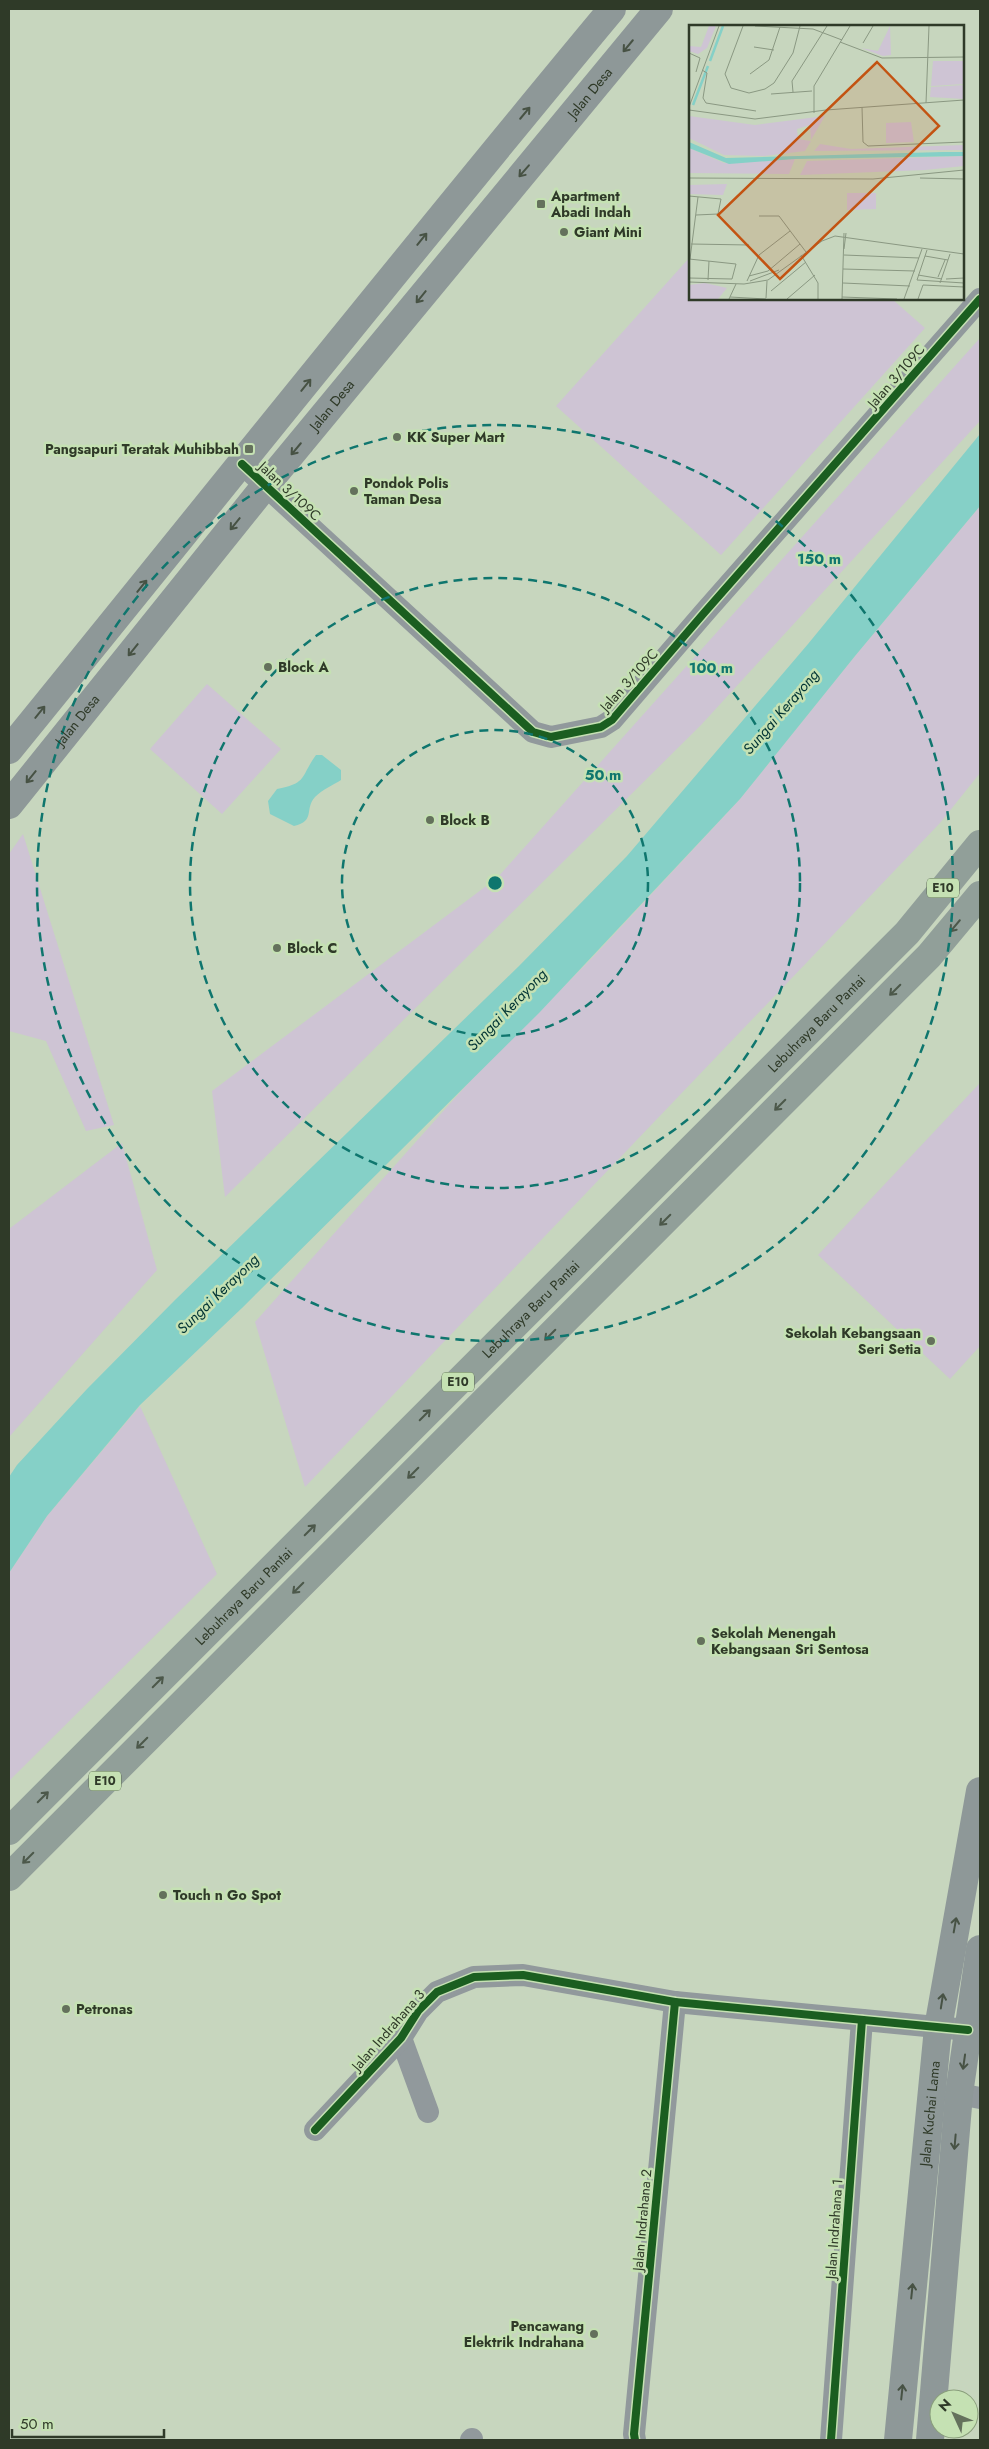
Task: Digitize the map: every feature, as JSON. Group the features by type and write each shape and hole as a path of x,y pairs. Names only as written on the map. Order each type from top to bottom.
{"highway":[{"name":"Lebuhraya Baru Pantai","path":"9,1831 907,933 980,844"},
{"name":"E10","path":"9,1877 930,956 980,895"}],"main road":[{"path":"9,750 431,228 612,9"},
{"name":"Jalan Desa","path":"9,805 266,486 659,9"},
{"name":"Jalan Kuchai Lama","path":"898,2440 938,2028 980,1791"},
{"name":"Jalan Kuchai Lama","path":"930,2440 970,2096 968,2030 980,1949"}],"street":[{"name":"Jalan 3/109C","path":"242,464 533,732 551,737 600,727 612,720 710,605 980,299"},
{"name":"Jalan Indrahana 3","path":"315,2130 401,2038 418,2011 437,1992 474,1977 523,1976 675,2002 968,2030"},
{"name":"Jalan Indrahana 2","path":"635,2440 634,2434 675,2002"},
{"name":"Jalan Indrahana 1","path":"830,2440 862,2020"},
{"path":"401,2038 428,2112"}],"shaded area":[{"path":"689,258 689,300 893,300 925,328 721,555 556,406"},
{"path":"980,338 980,421 701,725 225,1197 212,1091 497,878"},
{"path":"980,506 980,773 940,823 305,1487 255,1322 472,1079 592,958 740,799 855,656"},
{"path":"207,684 281,749 222,814 150,749"},
{"path":"23,834 114,1125 86,1131 46,1041 9,1031 9,854"},
{"name":"Sekolah Kebangsaan Seri Setia","path":"980,1083 980,1346 950,1379 818,1255"},
{"path":"122,1143 157,1270 9,1437 9,1229"},
{"path":"140,1406 217,1574 9,1781 9,1573 47,1516"}],"water":[{"name":"Sungai Kerayong","path":"980,434 980,506 855,656 740,799 539,1013 242,1308 140,1405 47,1516 9,1573 9,1477 17,1465 87,1389 175,1300 519,966 627,856 808,644"},
{"path":"316,755 322,755 341,770 341,780 315,797 307,818 301,824 294,826 270,814 268,801 277,789 287,787 299,781"}],"cycle path":[{"path":"242,464 533,732 551,737 601,727 612,720 980,299"},
{"path":"315,2130 401,2038 418,2011 437,1992 474,1977 523,1975 675,2002 968,2030"},
{"path":"635,2440 634,2434 675,2002"},
{"path":"831,2440 862,2020"}],"place":[{"name":"Apartment Abadi Indah","path":"541,204"},
{"name":"Giant Mini","path":"564,232"},
{"name":"KK Super Mart","path":"397,437"},
{"name":"Pangsapuri Teratak Muhibbah","path":"249,449"},
{"name":"Pondok Polis Taman Desa","path":"354,491"},
{"name":"Block A","path":"268,667"},
{"name":"Block B","path":"430,820"},
{"name":"Block C","path":"277,948"},
{"name":"Sekolah Kebangsaan Seri Setia","path":"931,1341"},
{"name":"Sekolah Menengah Kebangsaan Sri Sentosa","path":"701,1641"},
{"name":"Touch n Go Spot","path":"163,1895"},
{"name":"Petronas","path":"66,2009"},
{"name":"Pencawang Elektrik Indrahana","path":"594,2334"}]}
